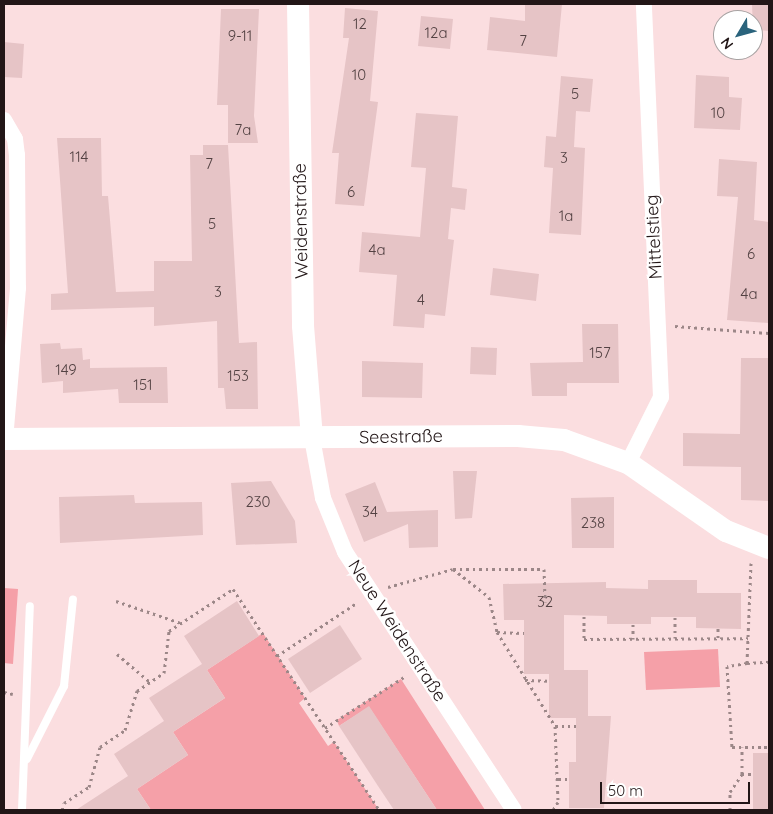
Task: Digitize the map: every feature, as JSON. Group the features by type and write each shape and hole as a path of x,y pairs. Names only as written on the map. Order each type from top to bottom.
{"street":[{"name":"Weidenstraße","path":"298,4 303,326 312,438"},
{"name":"Mittelstieg","path":"628,463 661,397 644,4"},
{"path":"4,120 15,139 17,156 18,278 17,327 4,439"},
{"name":"Seestraße","path":"4,439 535,437 598,448 628,463 726,531 762,546"},
{"name":"Neue Weidenstraße","path":"312,438 323,498 346,552 514,810"}],"lane":[{"path":"27,759 64,686 73,599"},
{"path":"22,810 27,759 30,606"}],"path":[{"path":"658,325 769,333"},
{"path":"747,663 748,571 762,546"},
{"path":"453,569 489,597 497,632 554,726 558,802 553,810"},
{"path":"386,588 453,569 544,569 545,602"},
{"path":"62,810 64,802 89,787 100,747 125,730 137,691 164,673 168,631 233,589 379,810"},
{"path":"116,601 181,623"},
{"path":"277,656 358,601"},
{"path":"584,616 584,639 748,638"},
{"path":"675,617 675,638"},
{"path":"633,624 633,639"},
{"path":"718,628 718,638"},
{"path":"497,632 524,633"},
{"path":"117,654 150,682"},
{"path":"769,662 727,666 732,747 769,747"},
{"path":"325,728 404,677"},
{"path":"525,680 549,681"},
{"path":"554,726 576,726"},
{"path":"730,810 730,792 742,774 742,747"},
{"path":"742,774 753,774"},
{"path":"558,779 569,779"}],"shaded area":[{"path":"4,588 18,589 13,664 4,663"},
{"path":"263,633 305,698 299,703 328,746 334,742 379,810 151,810 137,789 188,755 173,732 225,698 207,670"},
{"path":"718,649 720,687 646,690 644,652"},
{"path":"401,679 485,810 437,810 369,707 339,726 337,720"}],"building":[{"path":"525,4 562,4 557,57 487,50 490,17 525,21"},
{"path":"752,4 769,4 769,31 763,30 763,10 752,10"},
{"path":"345,8 378,11 370,101 378,102 364,206 335,204 339,153 332,153 349,38 343,38"},
{"path":"221,9 259,9 254,116 258,143 228,143 228,105 217,105"},
{"path":"421,16 453,19 450,49 418,46"},
{"path":"4,42 24,44 22,78 4,77"},
{"path":"696,75 729,77 729,97 742,98 740,130 694,128"},
{"path":"561,76 593,79 590,112 576,111 574,147 585,148 581,235 549,233 553,168 544,167 546,136 556,137"},
{"path":"416,113 458,116 452,187 467,189 465,210 451,208 448,239 454,240 445,316 425,314 424,328 393,326 397,275 359,272 362,232 420,237 426,168 411,167"},
{"path":"57,138 101,138 102,196 108,196 116,292 154,291 154,261 192,261 190,155 203,155 203,145 228,145 239,343 257,342 258,409 226,409 224,388 218,388 217,321 154,326 154,307 51,310 51,294 68,293"},
{"path":"719,159 757,162 754,220 769,222 768,323 727,320 738,197 717,196"},
{"path":"493,268 539,274 536,301 490,295"},
{"path":"582,324 618,324 619,383 567,383 567,396 532,396 530,363 583,362"},
{"path":"60,343 61,349 82,348 83,360 90,359 90,368 167,367 168,403 119,403 118,389 63,393 63,381 42,383 40,344"},
{"path":"471,347 497,348 496,375 470,374"},
{"path":"741,358 769,358 769,501 741,500 741,467 683,466 683,433 740,434"},
{"path":"362,361 423,363 422,398 362,397"},
{"path":"453,471 477,471 472,518 455,519"},
{"path":"271,481 295,521 297,543 236,545 231,483"},
{"path":"375,482 387,512 438,510 438,547 409,548 408,524 364,542 345,494"},
{"path":"134,495 135,503 202,502 203,535 60,543 59,497"},
{"path":"614,497 614,548 572,548 571,498"},
{"path":"648,580 697,580 697,593 741,593 741,629 696,628 696,617 651,617 651,624 607,624 607,616 564,615 564,670 588,670 588,716 611,716 604,808 569,808 569,762 576,762 576,718 549,718 549,674 524,674 524,620 504,620 503,584 606,582 606,588 648,589"},
{"path":"237,601 259,636 207,670 225,698 173,732 188,755 137,789 151,810 76,810 128,776 114,754 164,721 149,698 202,664 184,636"},
{"path":"340,625 362,659 310,693 288,659"},
{"path":"369,706 437,810 394,810 378,786 339,726"},
{"path":"753,753 769,753 769,810 753,810"}]}
